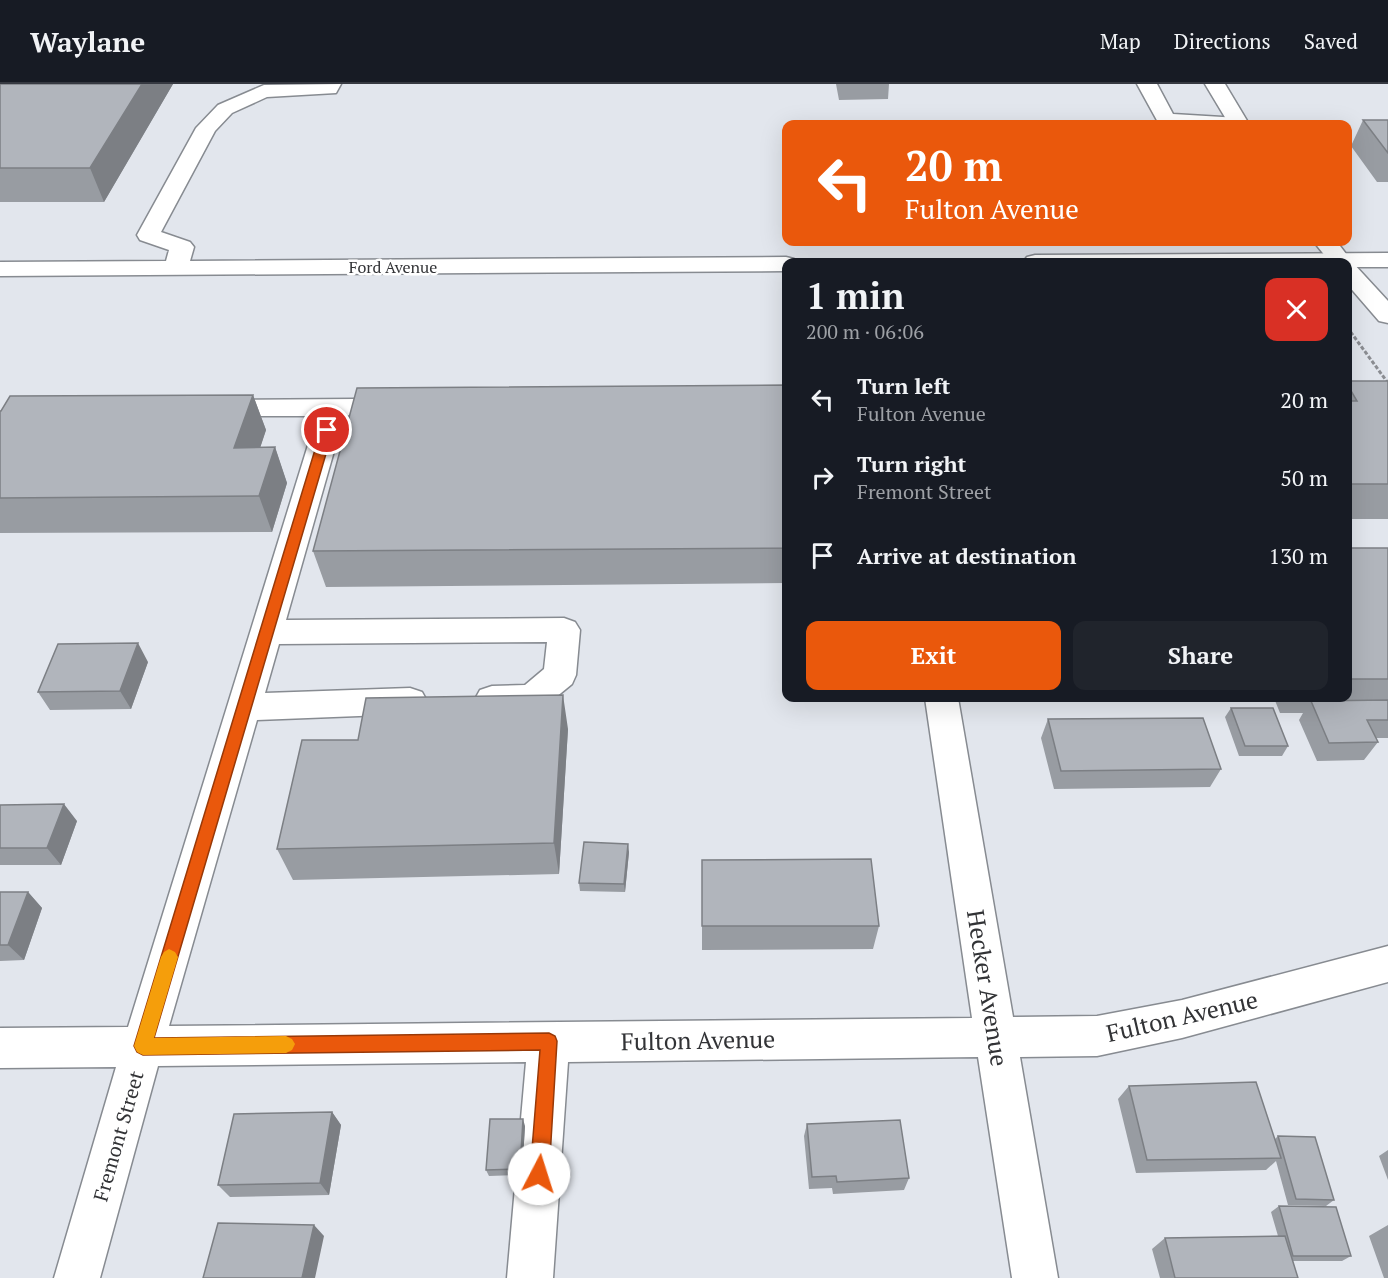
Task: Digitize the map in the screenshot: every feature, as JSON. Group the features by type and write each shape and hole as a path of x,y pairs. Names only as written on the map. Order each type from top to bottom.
{"street":[{"path":"176,268 182,247 148,235 206,128 225,109 264,91 329,89 331,84"},
{"path":"1147,84 1166,120"},
{"path":"1215,84 1237,120"},
{"path":"1328,246 1338,258"},
{"path":"1352,263 1388,260"},
{"name":"Ford Avenue","path":"0,269 782,264"},
{"path":"1352,274 1388,316"},
{"name":"Fremont Street","path":"77,1278 143,1046 333,407"},
{"path":"187,408 381,407"},
{"path":"244,707 532,698 560,675 564,630 267,632"},
{"name":"Hecker Avenue","path":"942,702 1035,1278"},
{"name":"Fulton Avenue","path":"0,1048 1097,1036 1182,1019 1388,964"},
{"path":"530,1278 549,1041"}],"path":[{"path":"1352,334 1388,383"}],"building":[{"path":"0,84 142,84 90,168 0,168"},
{"path":"1363,120 1388,120 1388,153"},
{"path":"1352,381 1388,381 1388,484 1352,484 1352,401 1357,401 1352,392"},
{"path":"782,385 782,548 313,551 357,388"},
{"path":"253,395 234,448 275,447 259,496 0,498 0,411 10,396"},
{"path":"1352,548 1388,548 1388,679 1352,679"},
{"path":"138,643 120,691 38,692 58,644"},
{"path":"563,695 554,843 277,849 302,740 358,740 366,698"},
{"path":"1388,700 1388,720 1367,720 1378,742 1329,743 1311,702"},
{"path":"1231,708 1273,708 1288,746 1245,746"},
{"path":"1203,718 1221,769 1061,771 1048,719"},
{"path":"64,804 47,848 0,848 0,805"},
{"path":"584,842 628,844 624,884 579,883"},
{"path":"871,859 879,926 702,926 702,860"},
{"path":"0,892 28,892 8,945 0,945"},
{"path":"1256,1082 1281,1158 1147,1160 1129,1086"},
{"path":"332,1112 320,1183 218,1185 234,1114"},
{"path":"490,1119 523,1119 520,1169 486,1170"},
{"path":"900,1120 909,1178 837,1182 836,1176 812,1177 807,1124"},
{"path":"1278,1136 1315,1137 1334,1200 1296,1199"},
{"path":"1279,1206 1336,1207 1351,1256 1293,1256"},
{"path":"218,1223 314,1225 302,1278 203,1278"},
{"path":"1285,1236 1298,1278 1175,1278 1165,1238"}],"slow traffic":[{"path":"169,957 143,1046 286,1044"}],"route":[{"path":"327,430 143,1046 549,1041 539,1174"}]}
